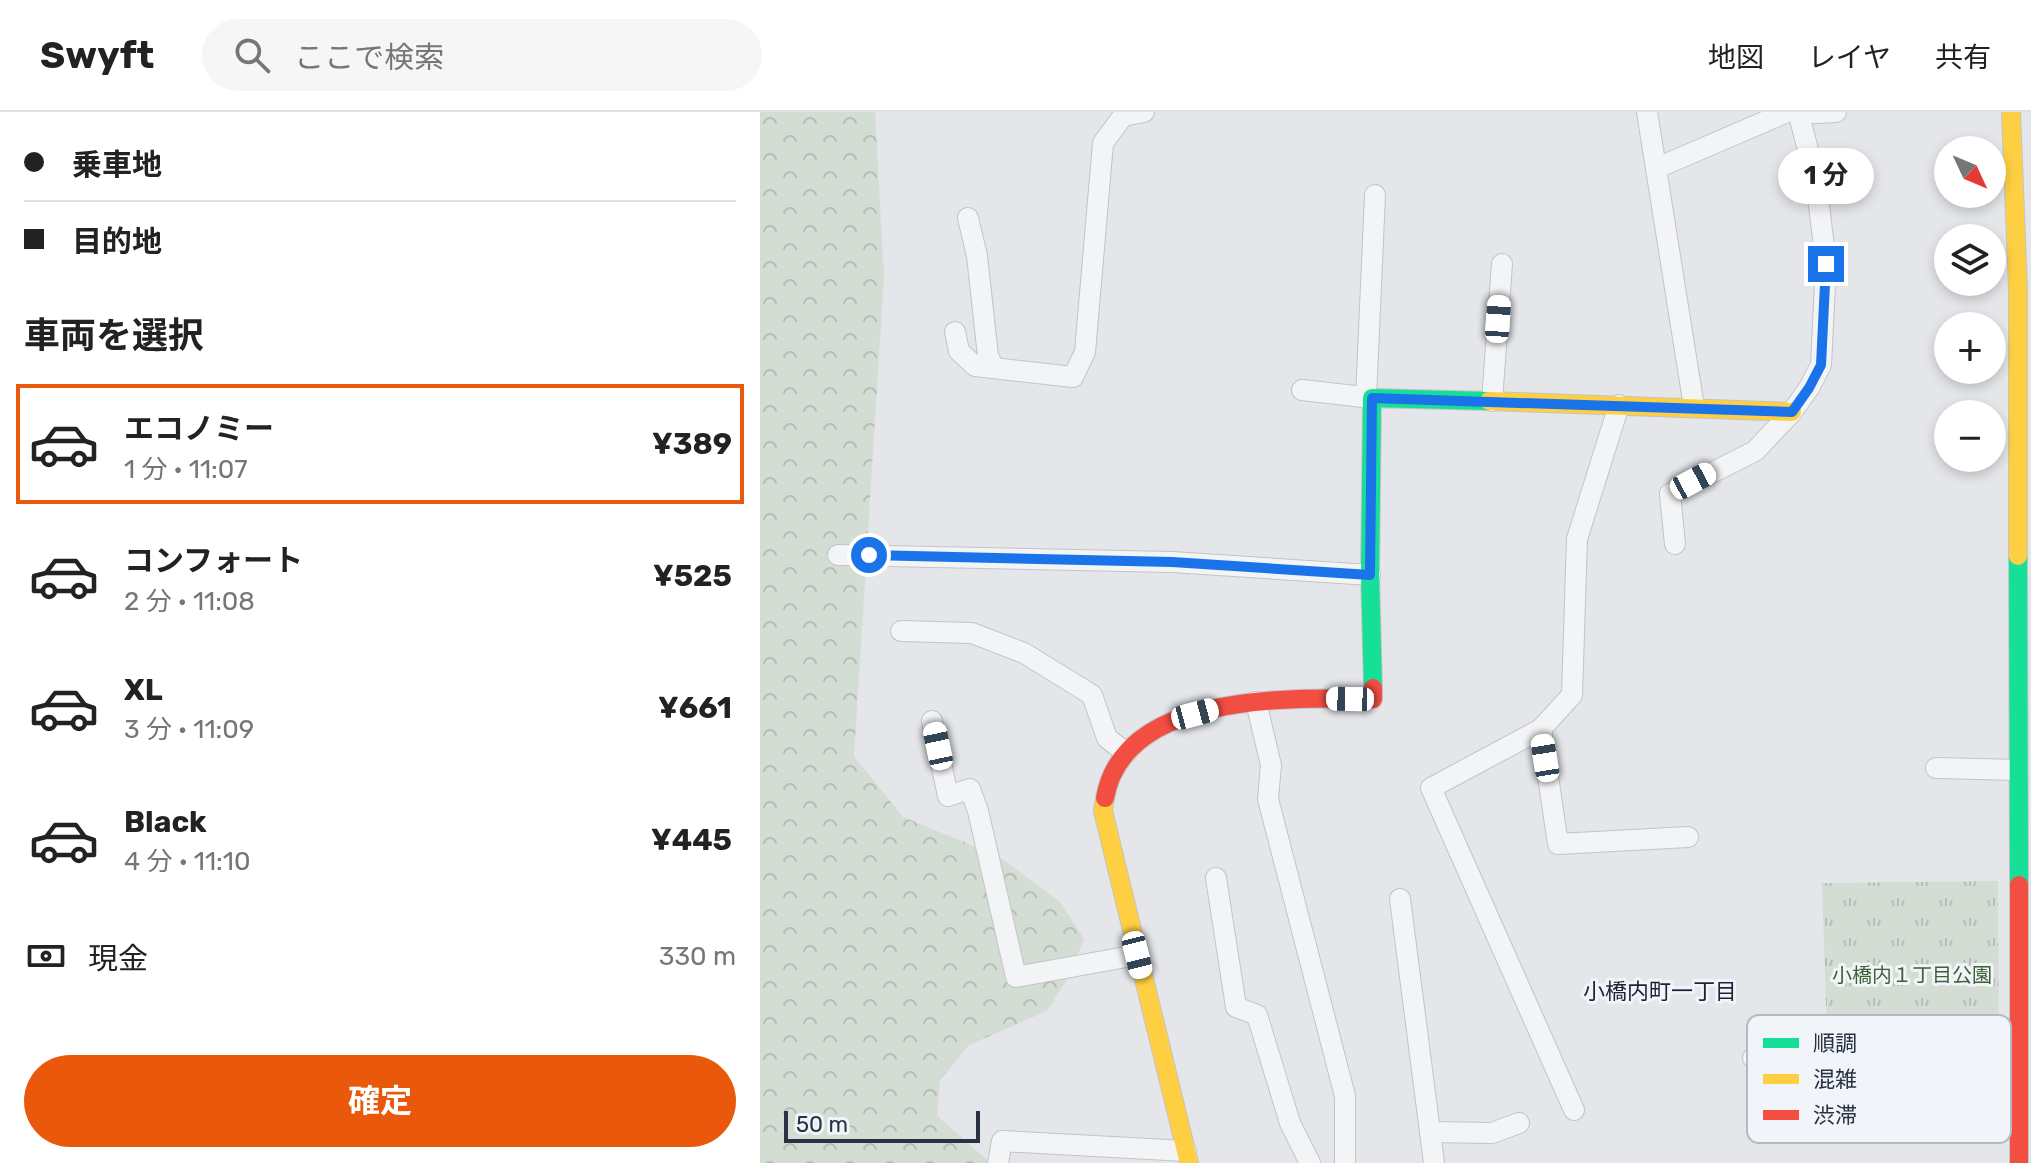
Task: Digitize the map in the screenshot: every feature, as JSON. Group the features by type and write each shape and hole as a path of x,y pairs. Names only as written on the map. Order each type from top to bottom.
{"street":[{"path":"955,332 959,351 975,366 1073,377 1085,352 1103,143 1123,116 1144,112"},
{"path":"1647,112 1694,407"},
{"path":"1657,168 1794,113 1836,112"},
{"path":"2011,112 2024,253 2018,770 2019,1163"},
{"path":"1675,544 1670,494 1755,451 1792,412 1821,365 1826,264 1816,180 1794,113"},
{"path":"998,1163 1002,1141 1027,1153 1187,1157 1103,811 1108,781 1117,764 1140,739 1179,718 1256,702 1304,698 1373,699 1369,398 1375,195"},
{"path":"968,218 977,256 988,356 994,368"},
{"path":"1492,401 1502,264"},
{"path":"1302,390 1369,398 1792,412"},
{"path":"1574,1110 1431,788 1541,729 1572,695 1577,539 1619,405"},
{"path":"838,555 1172,562 1370,575"},
{"path":"901,631 972,633 1024,653 1092,695 1107,738 1126,753"},
{"path":"1256,702 1271,765 1268,799 1345,1096 1345,1163"},
{"path":"932,721 948,796 970,789 978,811 1016,977 1137,955"},
{"path":"1541,729 1558,844 1688,837"},
{"path":"1936,768 2018,770"},
{"path":"1216,878 1236,1007 1257,1015 1290,1123 1310,1163"},
{"path":"1400,899 1434,1163"},
{"path":"2011,1077 2018,1077"},
{"path":"1430,1132 1492,1133 1519,1123"}],"green space":[{"path":"760,112 875,112 884,277 854,756 903,817 998,856 1060,902 1084,939 1068,978 1047,1011 969,1045 940,1080 937,1116 991,1163 760,1163"},
{"name":"小橋内１丁目公園","path":"1998,881 1999,1015 1826,1015 1822,883"}],"traffic: fast":[{"path":"1373,688 1370,575 1372,398 1489,401"},
{"path":"2018,556 2019,885"}],"traffic: slow":[{"path":"2011,112 2018,290 2018,556"},
{"path":"1489,401 1792,412"},
{"path":"1105,798 1103,811 1189,1163"}],"traffic: jam":[{"path":"1105,798 1119,763 1144,737 1177,719 1216,708 1258,702 1373,699 1373,688"},
{"path":"2019,885 2019,1163"}],"district":[{"name":"小橋内町一丁目","path":"1660,991"}],"route":[{"path":"869,555 1172,562 1370,575 1372,398 1792,412 1821,365 1826,264"}]}
